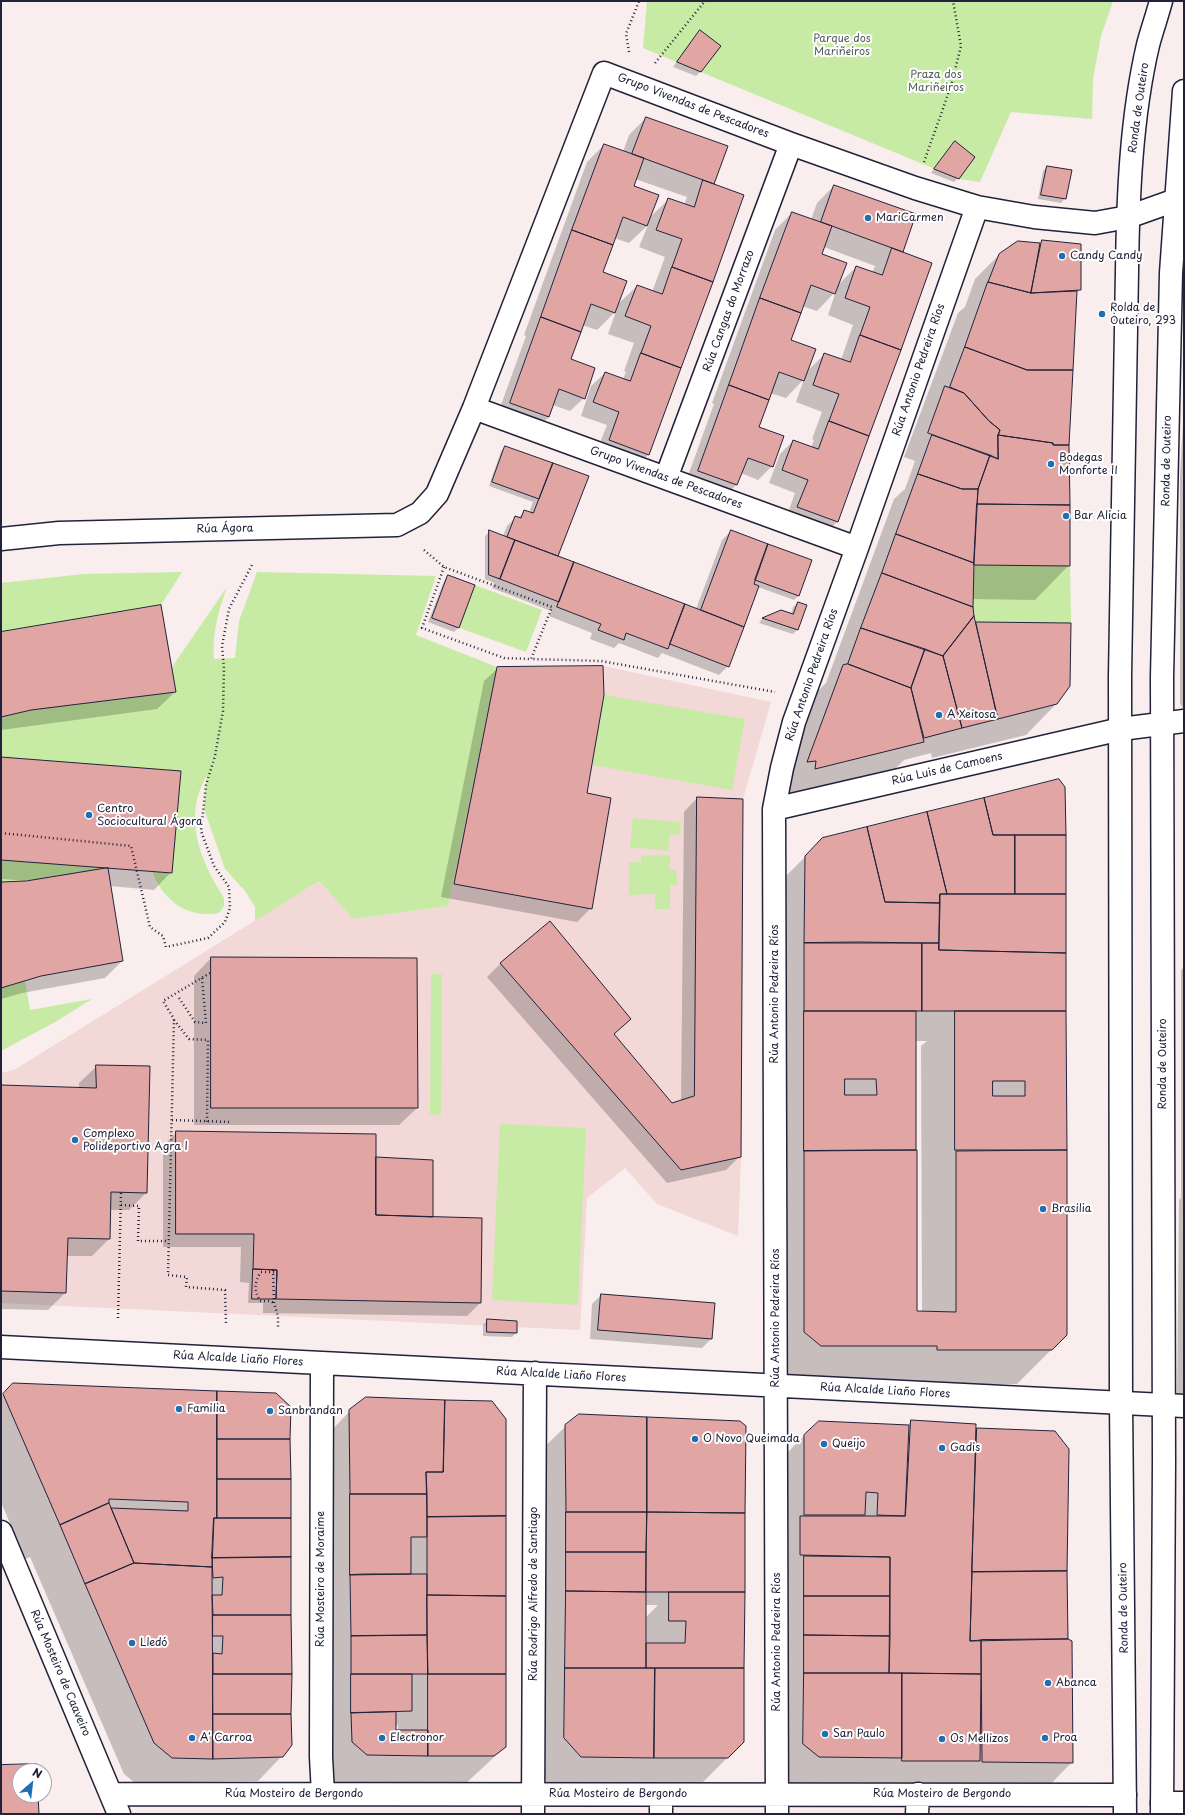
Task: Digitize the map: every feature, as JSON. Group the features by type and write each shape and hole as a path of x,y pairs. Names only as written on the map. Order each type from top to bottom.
{"street":[{"name":"Ronda de Outeiro","path":"1125,1804 1121,1402 1120,676 1128,217 1137,108 1148,45 1161,1"},
{"name":"Grupo Vivendas de Pescadores","path":"437,494 474,408 604,73 791,144 915,188 977,207 1034,217 1095,223 1128,217"},
{"name":"Ronda de Outeiro","path":"1162,1808 1174,1406 1163,723 1171,273 1180,198 1184,91"},
{"name":"Rúa Cangas do Morrazo","path":"666,478 791,144"},
{"path":"1128,217 1180,198"},
{"name":"Rúa Antonio Pedreira Ríos","path":"777,1804 777,1385 774,809 782,768 794,722 858,548 977,207"},
{"name":"Grupo Vivendas de Pescadores","path":"474,408 858,548"},
{"name":"Rúa Ágora","path":"1,539 60,533 397,525 420,513 437,494"},
{"path":"1121,729 1184,720"},
{"name":"Rúa Luis de Camoens","path":"774,809 1121,729"},
{"name":"Rúa Alcalde Liaño Flores","path":"1,1347 1121,1402"},
{"name":"Rúa Mosteiro de Moraime","path":"322,1363 321,1717 323,1794"},
{"name":"Rúa Rodrigo Alfredo de Santiago","path":"533,1804 535,1373"},
{"path":"1121,1402 1174,1406"},
{"name":"Rúa Mosteiro de Caaveiro","path":"1,1532 119,1814"},
{"name":"Rúa Mosteiro de Bergondo","path":"110,1794 323,1794 533,1804 1125,1804"},
{"path":"1162,1808 1184,1803"}],"path":[{"path":"629,52 626,34 639,1"},
{"path":"654,65 659,55 705,1"},
{"path":"923,164 951,86 961,46 953,1"},
{"path":"424,550 444,567 552,607 531,659"},
{"path":"1,833 131,846 150,927 163,936 166,947 208,938 225,922 230,908 229,887 214,866 201,831 206,785 215,756 223,711 224,669 222,646 229,609 253,562"},
{"path":"444,567 422,628 504,658 601,661 780,693"},
{"path":"208,1122 208,1040 189,1039 163,1001 210,973"},
{"path":"179,998 195,1022 206,1023 202,978"},
{"path":"174,1019 168,1275 187,1277 186,1288 225,1290 226,1324"},
{"path":"172,1120 231,1122"},
{"path":"118,1318 122,1193"},
{"path":"121,1205 139,1206 138,1241 169,1241"},
{"path":"274,1304 270,1301 260,1301 255,1293 256,1280 261,1272 274,1271 274,1304 278,1316 278,1328"}],"shaded area":[{"path":"603,666 771,702 743,799 741,1157 738,1236 657,1204 625,1168 587,1198 580,1330 1,1303 1,1073 14,1070 319,881 353,919 448,906 497,667"}],"green space":[{"name":"Praza dos Mariñeiros","path":"647,1 1113,1 1101,36 1093,79 1092,119 1011,112 980,182 959,179 643,48"},
{"path":"974,565 1070,566 1071,623 976,622 973,607"},
{"path":"182,572 161,605 1,632 1,583 84,574"},
{"path":"257,572 436,576 416,635 497,667 448,906 353,919 319,881 255,921 255,907 245,891 225,869 204,809 207,775 200,791 196,807 195,823 201,854 215,884 224,898 224,906 219,913 207,914 187,910 170,899 163,891 152,871 172,872 181,771 1,757 1,717 31,710 175,692 172,667 227,587 216,623 214,659 235,658 239,621"},
{"path":"448,575 542,610 526,652 432,618"},
{"path":"604,695 745,719 732,790 592,765"},
{"path":"633,818 681,822 680,835 670,834 668,851 630,847"},
{"path":"670,855 670,870 676,870 677,885 670,885 670,909 655,909 655,894 629,895 629,862 641,862 641,856"},
{"path":"1,860 107,868 26,881 1,882"},
{"path":"431,974 442,974 441,1115 430,1114"},
{"path":"25,981 30,1010 92,999 57,1021 1,1051 1,988"},
{"path":"500,1124 586,1128 578,1305 492,1300"}],"building":[{"path":"700,30 721,46 701,72 677,62"},
{"path":"646,117 728,146 714,184 632,154"},
{"path":"955,141 975,157 959,179 934,169"},
{"path":"604,144 644,158 634,186 659,195 647,226 623,217 613,245 572,230"},
{"path":"1047,166 1072,170 1066,199 1041,195"},
{"path":"703,180 744,195 713,282 672,267 682,239 656,230 668,198 694,207"},
{"name":"MariCarmen","path":"834,185 916,214 903,252 821,222"},
{"path":"792,212 832,226 822,254 847,263 835,294 811,285 801,313 760,298"},
{"path":"572,230 613,245 603,272 627,281 615,313 591,304 581,332 541,317"},
{"path":"1042,240 1081,244 1081,290 1031,293"},
{"path":"1018,241 1040,243 1031,293 988,282 999,254"},
{"path":"892,248 932,263 901,350 860,335 870,307 845,298 856,266 882,275"},
{"path":"672,267 713,282 681,368 641,353 651,326 625,316 637,285 662,294"},
{"path":"988,282 1031,293 1077,291 1073,370 1027,370 965,347"},
{"path":"760,298 801,313 791,340 816,349 804,381 779,372 769,400 729,385"},
{"path":"541,317 581,332 571,359 595,368 585,399 559,389 549,417 510,403"},
{"path":"860,335 901,350 869,436 829,421 839,394 813,385 824,353 850,362"},
{"path":"965,347 1027,370 1073,370 1069,445 1053,445 1053,443 998,435 1000,430 989,421 964,393 950,387"},
{"path":"641,353 681,368 649,455 609,440 619,412 593,402 605,372 630,381"},
{"path":"729,385 769,400 759,427 784,436 773,467 748,458 737,485 698,471"},
{"path":"945,386 964,393 989,421 1000,430 998,436 998,459 928,433"},
{"path":"829,421 869,436 838,522 797,507 808,480 782,470 793,440 818,449"},
{"path":"932,435 990,455 978,489 962,489 918,474"},
{"path":"998,435 1053,443 1053,445 1069,445 1070,505 977,504 978,489 990,455 998,459"},
{"path":"505,446 553,463 539,499 492,482"},
{"path":"553,463 589,476 558,556 507,537 515,516 521,518 524,510 533,513"},
{"path":"918,474 962,489 978,489 974,563 896,534"},
{"path":"977,504 1070,505 1070,566 974,565"},
{"path":"489,530 515,540 500,579 489,575"},
{"path":"731,530 768,544 754,584 759,586 744,627 701,610"},
{"path":"896,534 974,563 973,607 882,573"},
{"path":"515,540 574,562 559,602 500,579"},
{"path":"768,544 812,560 799,596 755,580"},
{"path":"574,562 685,604 668,649 626,633 624,640 598,630 601,624 557,607"},
{"path":"882,573 973,607 974,616 943,656 861,628"},
{"path":"448,575 475,585 459,628 432,618"},
{"path":"798,602 807,605 798,630 762,618 781,610 793,614"},
{"path":"685,604 744,627 729,667 670,644"},
{"path":"161,605 176,692 31,710 1,717 1,632"},
{"path":"974,616 998,719 962,728 943,656"},
{"path":"976,622 1071,623 1070,686 1057,704 998,719"},
{"path":"861,628 925,649 911,688 848,664"},
{"path":"925,649 943,656 962,728 924,738 911,688"},
{"path":"848,664 911,688 924,742 815,769 816,761 807,762 843,665"},
{"path":"603,666 604,695 587,793 611,798 592,909 454,884 497,667"},
{"name":"Centro Sociocultural Ágora","path":"1,757 181,771 172,873 1,860"},
{"path":"1059,779 1065,787 1066,835 993,835 984,798"},
{"path":"697,797 743,799 741,1157 681,1170 500,963 550,921 631,1019 614,1034 672,1103 694,1096"},
{"path":"984,798 993,835 1015,835 1015,894 947,894 927,812"},
{"path":"927,812 947,894 940,894 940,903 885,902 867,827"},
{"path":"867,827 885,902 940,903 939,943 804,943 805,856 822,838"},
{"path":"1015,835 1066,835 1066,894 1015,894"},
{"path":"108,868 123,961 41,976 1,988 1,882 26,881"},
{"path":"940,894 1066,894 1066,953 939,950"},
{"path":"804,943 922,943 922,1011 804,1011"},
{"path":"922,943 939,943 939,950 1066,953 1066,1011 922,1011"},
{"path":"211,957 417,958 418,1108 211,1108"},
{"path":"804,1011 916,1011 916,1150 804,1151","holes":["845,1079 876,1079 877,1095 845,1095"]},
{"path":"955,1011 1066,1011 1067,1150 955,1150","holes":["993,1081 1025,1081 1025,1096 993,1096"]},
{"name":"Complexo Polideportivo Agra I","path":"96,1065 150,1066 147,1193 111,1192 110,1239 68,1238 66,1293 1,1291 1,1085 96,1088"},
{"path":"176,1131 376,1134 376,1215 482,1218 481,1303 276,1299 277,1270 253,1269 254,1234 176,1234"},
{"path":"917,1150 917,1311 956,1312 956,1151 1067,1150 1067,1335 1052,1350 937,1350 937,1346 821,1346 804,1332 804,1151"},
{"path":"376,1157 433,1160 433,1217 376,1215"},
{"path":"253,1269 277,1270 276,1299 252,1299"},
{"path":"601,1294 715,1303 712,1339 598,1330"},
{"path":"487,1319 517,1321 517,1333 487,1332"},
{"path":"13,1383 217,1391 217,1518 214,1518 212,1567 134,1563 111,1508 188,1511 188,1502 109,1499 109,1503 60,1525 3,1394"},
{"path":"217,1391 276,1393 291,1407 290,1439 217,1439"},
{"path":"366,1397 445,1400 443,1472 426,1472 427,1494 350,1494 349,1410"},
{"path":"445,1400 492,1401 506,1419 506,1516 427,1517 426,1472 443,1472"},
{"path":"579,1414 647,1417 647,1512 566,1512 565,1425"},
{"path":"647,1417 740,1421 746,1426 745,1513 647,1512"},
{"path":"911,1420 976,1424 970,1641 981,1640 981,1674 889,1673 890,1557 800,1555 800,1516 905,1516"},
{"path":"819,1421 909,1425 905,1516 877,1515 878,1493 866,1492 865,1515 804,1515 804,1435"},
{"path":"977,1428 1055,1431 1069,1449 1067,1571 972,1572"},
{"path":"217,1439 290,1439 291,1479 217,1479"},
{"path":"217,1479 291,1479 291,1518 217,1518"},
{"path":"350,1494 427,1494 427,1537 411,1537 411,1574 350,1575"},
{"path":"109,1503 134,1563 85,1584 60,1525"},
{"path":"566,1512 647,1512 646,1552 566,1552"},
{"path":"647,1512 745,1513 745,1592 646,1592"},
{"path":"506,1516 506,1596 427,1595 427,1517"},
{"path":"214,1518 291,1518 291,1557 212,1558"},
{"path":"566,1552 646,1552 646,1592 566,1591"},
{"path":"804,1556 890,1557 890,1596 804,1596"},
{"path":"291,1557 291,1615 213,1615 212,1595 222,1595 223,1577 213,1578 212,1558"},
{"path":"134,1563 212,1567 213,1759 172,1758 154,1743 85,1584"},
{"path":"1067,1571 1068,1639 970,1641 972,1572"},
{"path":"427,1574 427,1635 351,1636 350,1575"},
{"path":"566,1591 646,1592 646,1668 565,1668"},
{"path":"669,1592 745,1592 744,1668 646,1668 646,1643 685,1643 686,1621 669,1621"},
{"path":"427,1595 506,1596 506,1674 428,1674"},
{"path":"804,1596 890,1596 890,1636 804,1635"},
{"path":"213,1615 291,1615 292,1674 213,1674 213,1653 222,1654 223,1636 213,1636"},
{"path":"427,1635 428,1674 351,1674 351,1636"},
{"path":"804,1635 890,1636 889,1673 804,1673"},
{"path":"1068,1639 1072,1641 1073,1763 982,1762 981,1640"},
{"path":"565,1668 655,1668 654,1758 581,1757 564,1738"},
{"path":"655,1668 744,1668 744,1742 728,1758 654,1758"},
{"path":"804,1673 902,1673 902,1758 819,1757 803,1744"},
{"path":"902,1673 981,1674 980,1761 902,1761"},
{"path":"213,1674 292,1674 291,1714 213,1714"},
{"path":"351,1674 412,1674 412,1711 351,1713"},
{"path":"428,1674 506,1674 506,1747 494,1756 428,1756"},
{"path":"396,1712 396,1730 428,1730 428,1756 367,1755 352,1742 351,1713"},
{"path":"213,1714 291,1714 292,1745 283,1757 213,1759"},
{"path":"1,1765 12,1765 12,1803 38,1803 39,1814 1,1814"}],"place":[{"name":"MariCarmen","path":"868,218"},
{"name":"Candy Candy","path":"1062,256"},
{"name":"Rolda de Outeiro, 293","path":"1102,314"},
{"name":"Bodegas Monforte II","path":"1051,464"},
{"name":"Bar Alicia","path":"1066,516"},
{"name":"A Xeitosa","path":"939,715"},
{"name":"Centro Sociocultural Ágora","path":"89,815"},
{"name":"Complexo Polideportivo Agra I","path":"75,1140"},
{"name":"Brasilia","path":"1043,1209"},
{"name":"Familia","path":"179,1409"},
{"name":"Sanbrandan","path":"270,1411"},
{"name":"O Novo Queimada","path":"695,1439"},
{"name":"Queijo","path":"824,1444"},
{"name":"Gadis","path":"942,1448"},
{"name":"Lledó","path":"132,1643"},
{"name":"Abanca","path":"1048,1683"},
{"name":"San Paulo","path":"825,1734"},
{"name":"A' Carroa","path":"192,1738"},
{"name":"Electronor","path":"382,1738"},
{"name":"Proa","path":"1045,1738"},
{"name":"Os Mellizos","path":"942,1739"}],"park label":[{"name":"Parque dos Mariñeiros","path":"842,45"}]}
